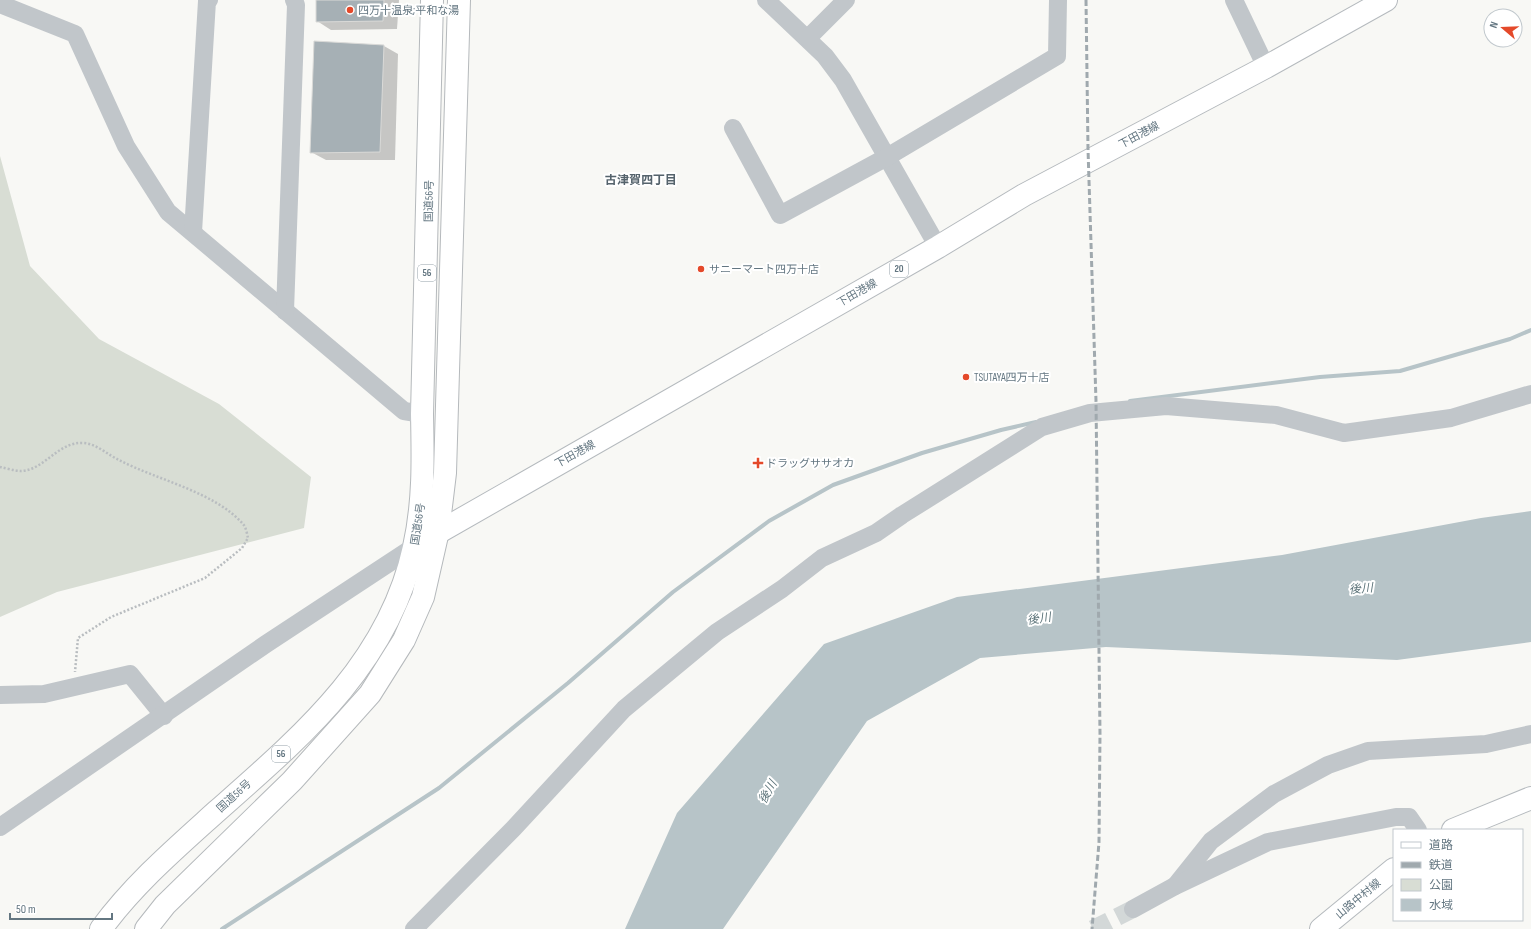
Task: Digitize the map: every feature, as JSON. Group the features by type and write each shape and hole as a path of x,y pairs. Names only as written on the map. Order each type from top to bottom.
{"main road":[{"name":"国道56号","path":"101,929 120,903 152,869 296,741 360,667 387,623 409,568 415,546 422,500 424,472 422,414 432,0"},
{"name":"国道56号","path":"146,929 165,904 292,781 370,694 404,640 420,604 438,531 445,473 459,0"},
{"name":"下田港線","path":"415,546 438,531 938,246 1024,195 1266,67 1386,0"},
{"path":"1455,829 1531,798"},
{"name":"山路中村線","path":"1322,929 1393,870"}],"street":[{"path":"193,232 207,1 209,0"},
{"path":"285,310 296,5 294,0"},
{"path":"766,0 808,38 825,56 843,80 938,246"},
{"path":"808,38 846,0"},
{"path":"733,128 780,215 887,157 1058,56 1058,0"},
{"path":"1234,0 1266,67"},
{"path":"0,4 75,34 126,146 168,212 404,411 422,414"},
{"path":"414,929 514,828 624,709 717,632 782,589 822,558 876,533 1042,427 1090,413 1166,406 1276,415 1344,433 1451,418 1531,394"},
{"path":"0,827 164,716 266,644 415,546"},
{"path":"0,695 44,694 130,674 164,716"},
{"path":"1175,886 1211,841 1274,794 1328,765 1368,751 1486,744 1531,734"},
{"path":"1133,909 1175,886 1268,842 1396,817 1409,816 1417,829"}],"path":[{"path":"0,467 21,471 35,466 63,447 74,443 85,443 99,448 119,460 194,492 227,510 244,525 248,538 242,548 205,578 111,617 78,638 73,688"}],"green space":[{"path":"0,156 30,266 99,339 219,404 311,477 304,528 57,592 0,617"}],"water":[{"name":"後川","path":"1531,511 1531,642 1397,660 1106,647 980,658 867,721 723,929 625,929 677,813 824,644 957,597 1282,555 1481,518"}],"building":[{"name":"四万十温泉;平和な湯","path":"316,0 384,0 383,21 316,22"},
{"path":"314,41 384,45 380,152 310,153"}],"waterway":[{"path":"1130,401 1320,377 1400,371 1510,339 1531,330"},
{"path":"222,929 439,788 568,683 673,592 769,521 833,485 922,453 1001,430 1036,422"}],"tunnel":[{"path":"1093,929 1133,909"}],"railway":[{"path":"1086,0 1088,149 1096,401 1100,734 1099,842 1092,929"}],"place":[{"name":"四万十温泉;平和な湯","path":"350,10"},
{"name":"サニーマート四万十店","path":"701,269"},
{"name":"TSUTAYA四万十店","path":"966,377"},
{"name":"ドラッグササオカ","path":"758,463"}],"district":[{"name":"古津賀四丁目","path":"641,180"}]}
